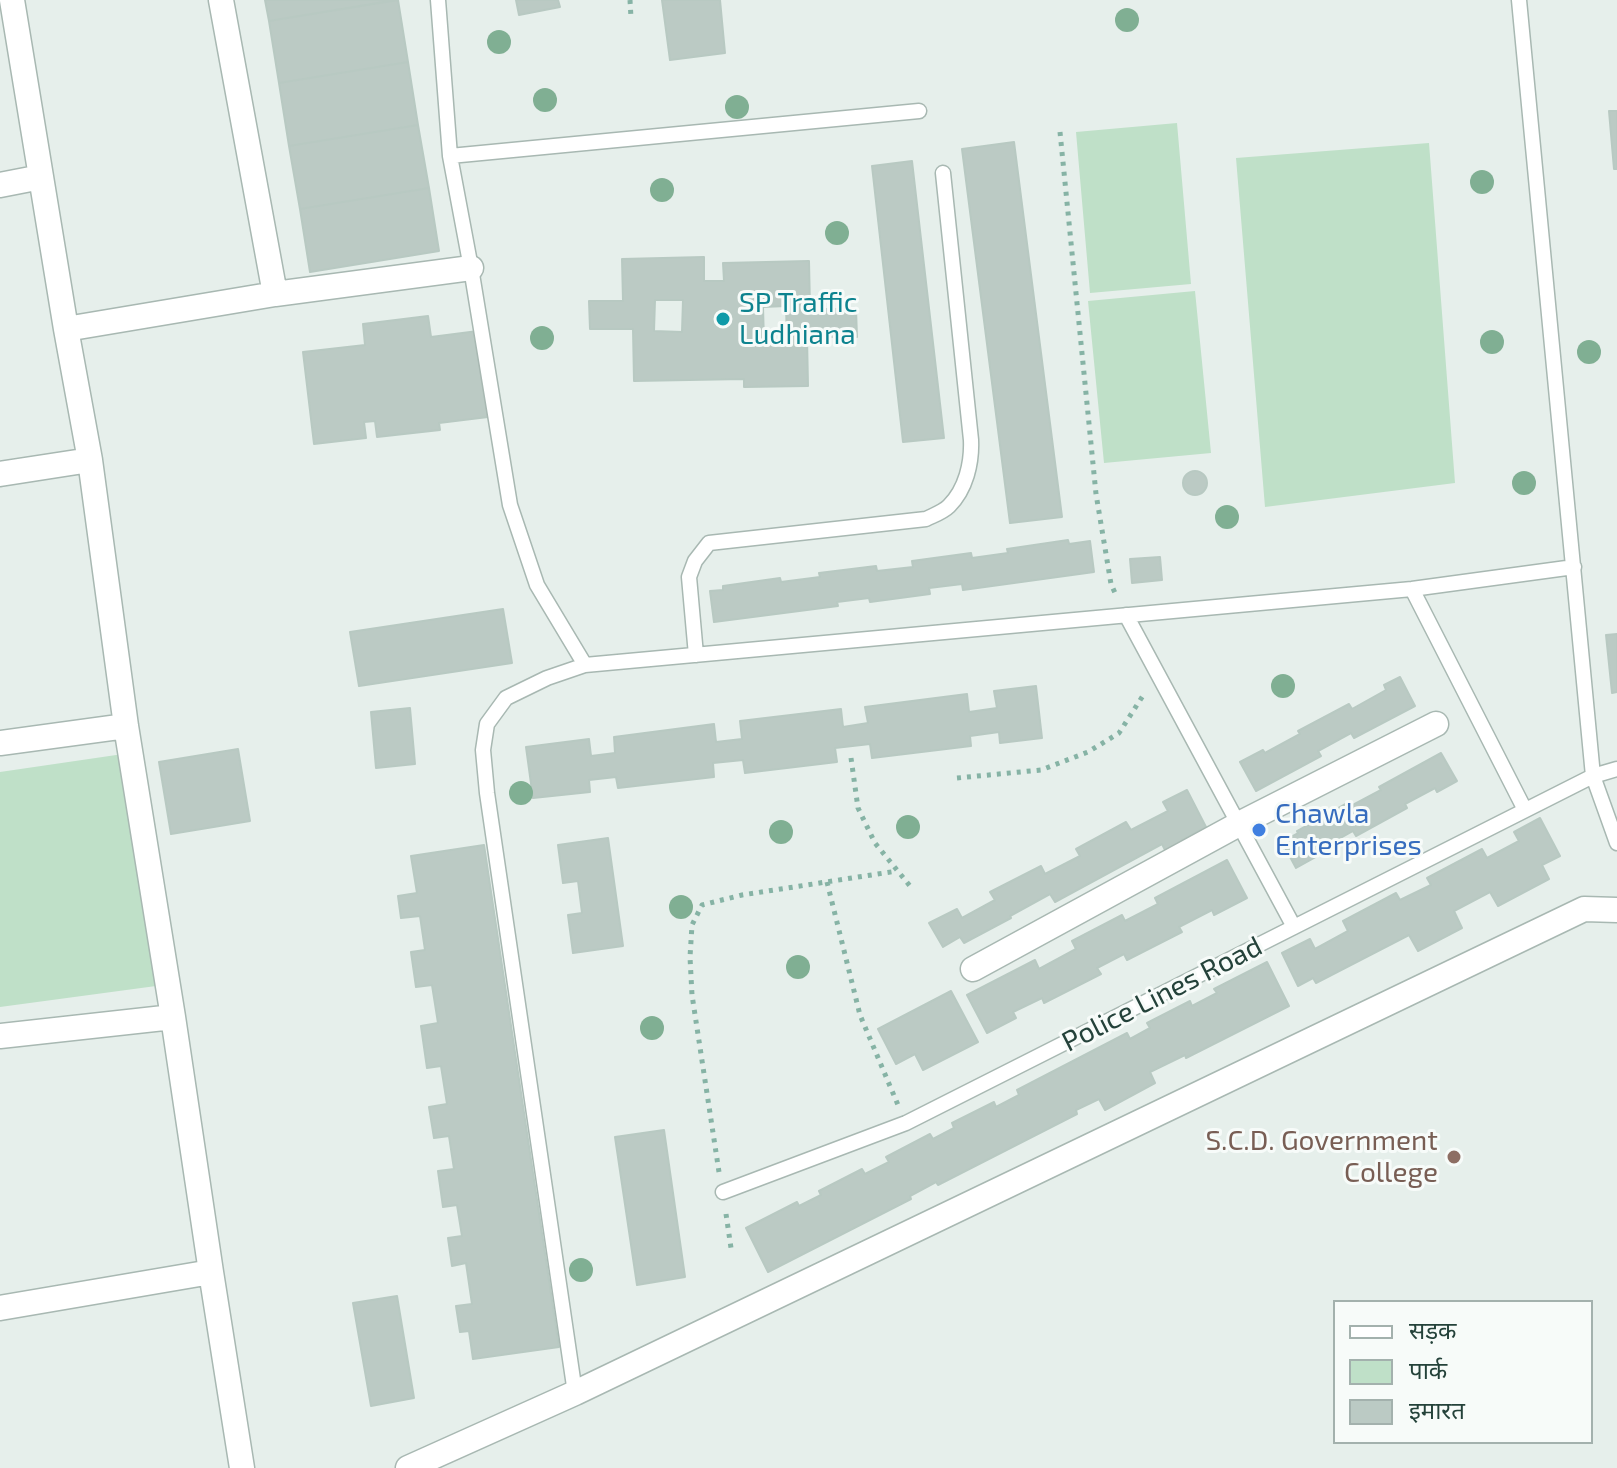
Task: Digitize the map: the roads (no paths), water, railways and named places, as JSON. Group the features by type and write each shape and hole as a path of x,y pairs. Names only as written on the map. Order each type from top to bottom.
{"street":[{"path":"12,0 90,460 126,726 242,1468"},
{"path":"221,0 275,294"},
{"path":"0,185 41,177"},
{"path":"66,329 275,294 471,268"},
{"path":"0,474 90,460"},
{"path":"973,969 1239,824 1436,724"},
{"path":"0,743 126,726"},
{"path":"408,1468 575,1393 1584,909 1617,910"},
{"path":"0,1036 173,1017"},
{"path":"0,1308 211,1272"}],"lane":[{"path":"438,0 450,156 510,505 537,585 585,665"},
{"path":"1519,0 1593,776 1617,843"},
{"path":"450,156 919,111"},
{"path":"696,655 689,577 695,561 709,543 926,519 947,508 959,494 970,463 971,440 943,173"},
{"path":"575,1393 483,750 487,724 506,698 547,678 585,665 1412,589 1574,567"},
{"path":"1412,589 1525,810"},
{"path":"1126,615 1294,927"},
{"name":"Police Lines Road","path":"723,1192 906,1123 1593,776 1617,769"}],"place":[{"name":"SP Traffic Ludhiana","path":"723,319"},
{"name":"Chawla Enterprises","path":"1259,830"},
{"name":"S.C.D. Government College","path":"1454,1157"}]}
